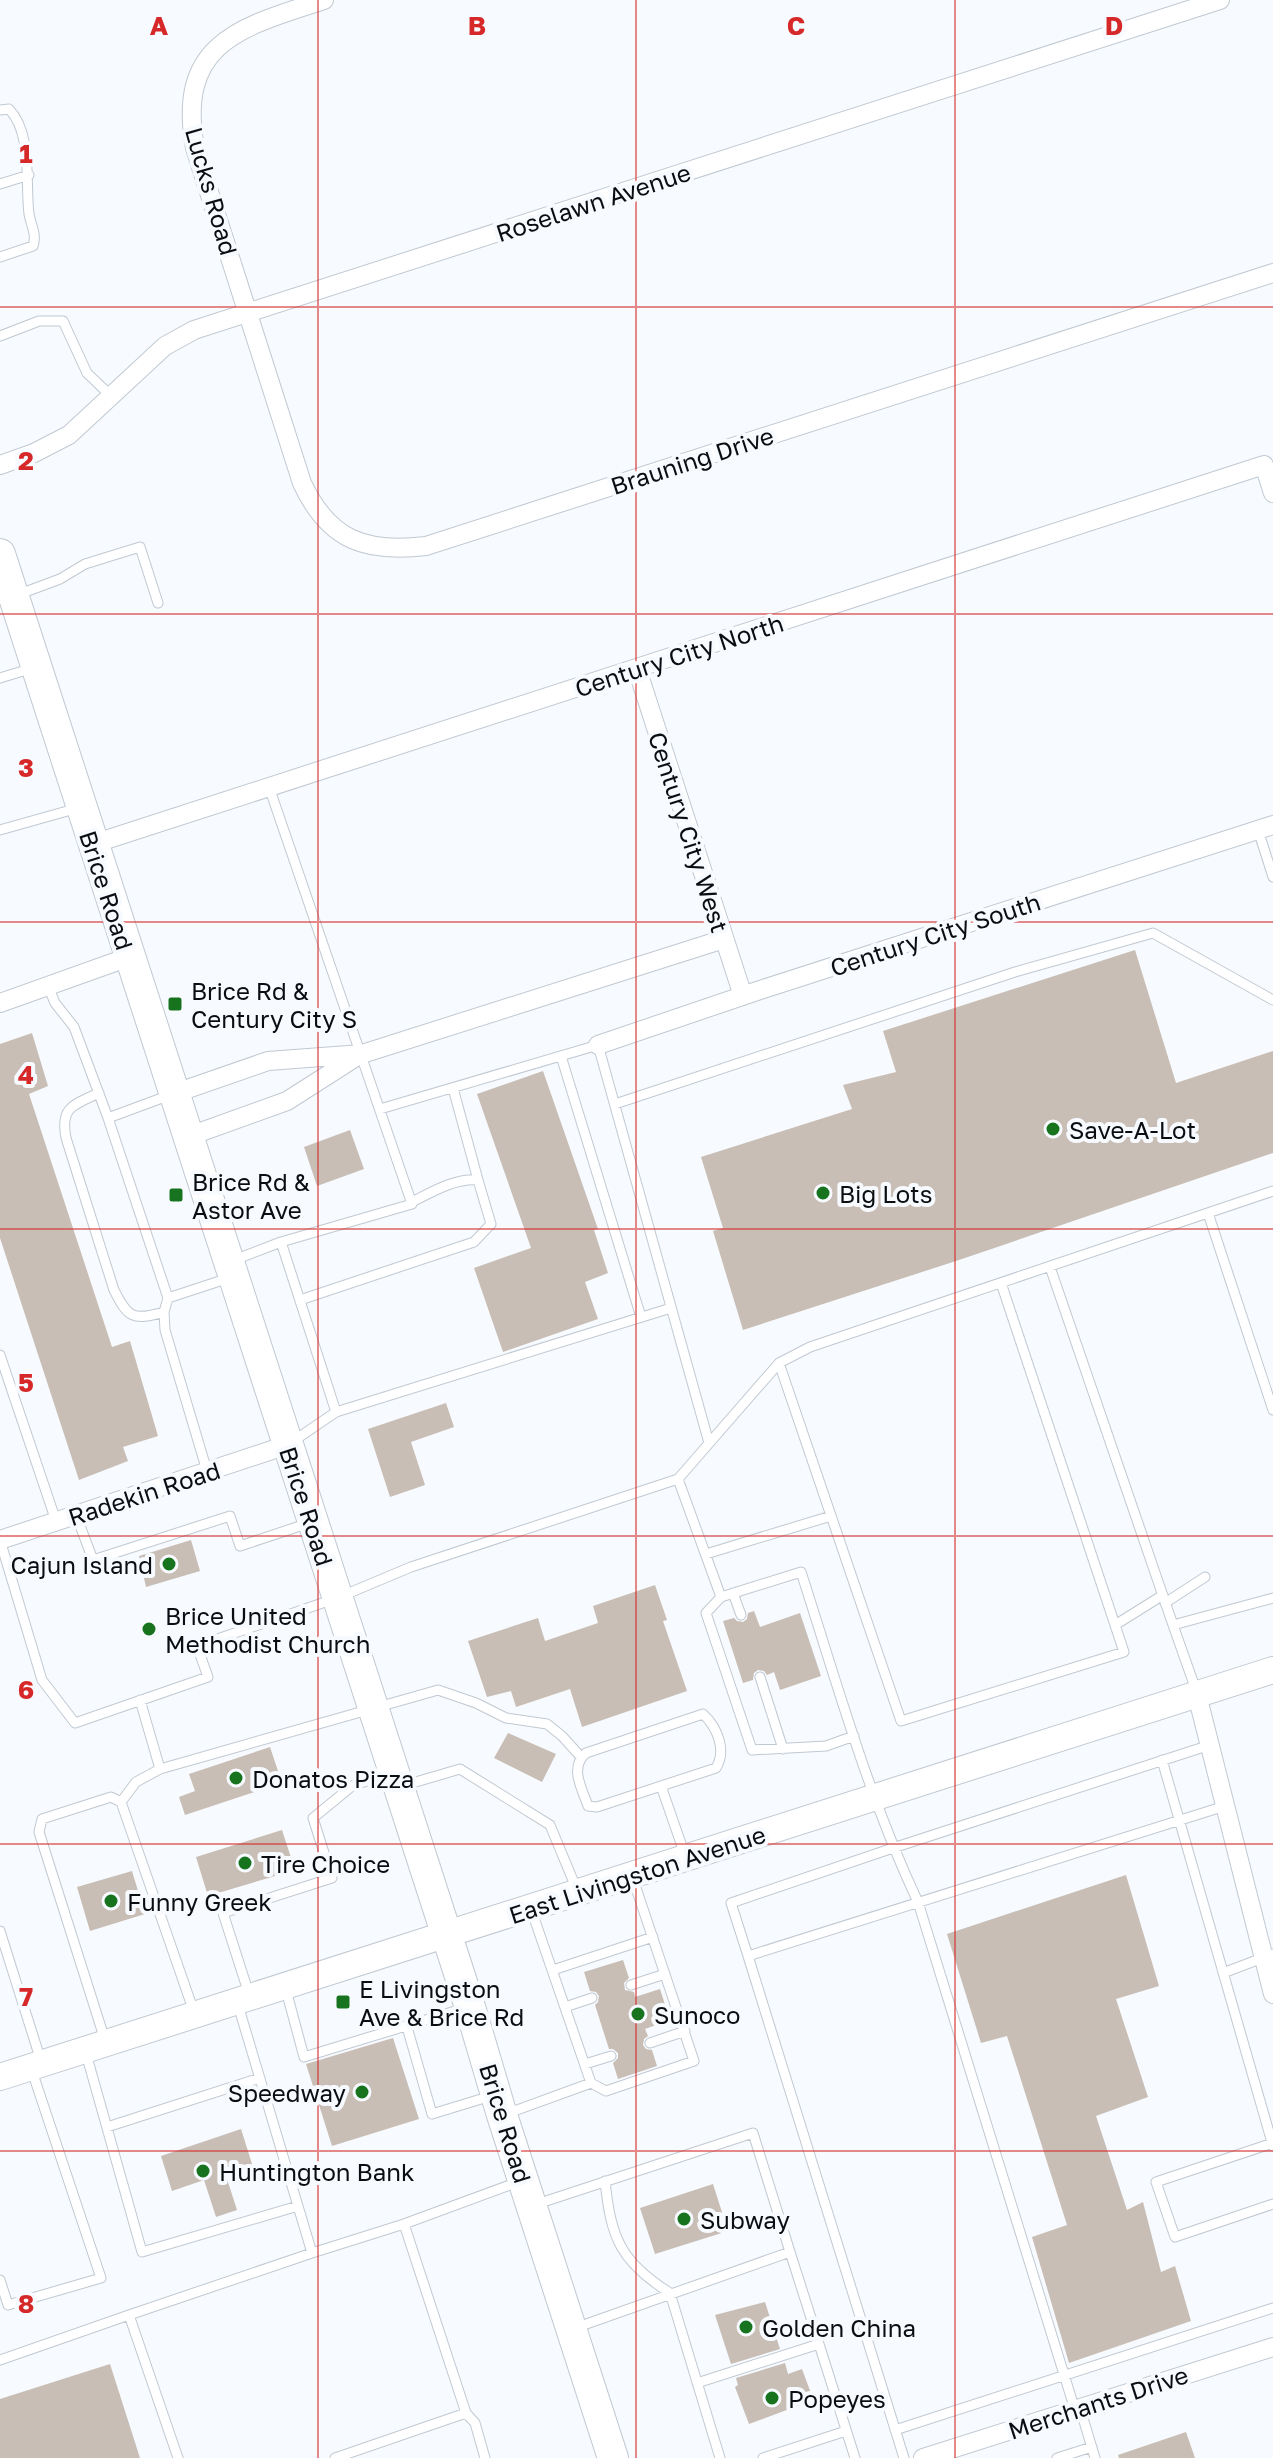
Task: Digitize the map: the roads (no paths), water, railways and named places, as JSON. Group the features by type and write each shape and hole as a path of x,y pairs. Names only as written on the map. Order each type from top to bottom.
{"main road":[{"name":"Brice Road","path":"0,554 8,590 37,667 447,1934 613,2458"},
{"name":"East Livingston Avenue","path":"0,2077 1273,1670"}],"street":[{"name":"Lucks Road","path":"248,313 195,148 190,112 195,81 203,64 215,50 245,28 324,0"},
{"name":"Roselawn Avenue","path":"0,465 34,453 69,435 165,346 194,330 1220,0"},
{"name":"Brauning Drive","path":"248,313 302,483 313,505 331,525 351,539 376,548 399,549 426,546 1273,273"},
{"path":"1269,463 1273,493"},
{"name":"Century City North","path":"93,844 1269,463"},
{"name":"Century City West","path":"637,669 743,996"},
{"name":"Century City South","path":"598,1045 1265,827"},
{"path":"173,1094 268,1061 362,1054 724,939"},
{"path":"0,1003 129,957"},
{"path":"187,1137 287,1101 362,1054"},
{"name":"Radekin Road","path":"0,1540 287,1445"},
{"path":"1197,1695 1268,1956 1273,1994"},
{"name":"Merchants Drive","path":"932,2457 1273,2347"}],"lane":[{"path":"0,110 9,109 19,124 29,175 30,218 36,239 33,246 0,257"},
{"path":"0,184 29,175"},
{"path":"0,336 39,321 63,321 87,373 111,396"},
{"path":"8,590 60,579 85,564 140,547 158,603"},
{"path":"0,678 37,667"},
{"path":"269,787 412,1202"},
{"path":"0,830 81,807"},
{"path":"1265,827 1273,877"},
{"path":"615,1104 1015,972 1153,933 1273,1000"},
{"path":"48,986 55,1003 74,1027 168,1298 164,1312 165,1330 207,1471"},
{"path":"380,1109 598,1045 709,1443"},
{"path":"561,1056 641,1317"},
{"path":"300,1300 474,1242 491,1224 453,1088"},
{"path":"99,1093 74,1104 65,1112 63,1124 66,1138 121,1305 131,1316 143,1318 164,1312"},
{"path":"108,1118 173,1094"},
{"path":"168,1298 230,1270 281,1242 412,1204 443,1187 468,1179 478,1180"},
{"path":"0,1540 42,1680 75,1723 208,1677 197,1646 337,1598 411,1567 678,1479 779,1363 810,1347 1273,1191"},
{"path":"1208,1213 1273,1410"},
{"path":"281,1242 336,1412"},
{"path":"1050,1267 1197,1695"},
{"path":"779,1363 901,1721 1124,1652 1001,1283"},
{"path":"287,1445 336,1412 671,1308"},
{"path":"0,1355 56,1521"},
{"path":"678,1479 721,1597"},
{"path":"76,1515 93,1560 230,1516 240,1546 312,1522"},
{"path":"706,1554 831,1516"},
{"path":"854,1736 826,1746 752,1750 706,1613 721,1597 801,1572 854,1736 874,1799 918,1902 1064,2376 1094,2453 1057,2458"},
{"path":"1115,1625 1205,1577"},
{"path":"733,1593 741,1615"},
{"path":"1173,1625 1273,1598"},
{"path":"760,1677 783,1749"},
{"path":"121,1802 136,1782 160,1769 438,1690 476,1703 506,1718 547,1724 581,1757"},
{"path":"140,1700 160,1769"},
{"path":"703,1714 713,1723 722,1752 716,1768 597,1807 588,1806 577,1775 581,1757 703,1714"},
{"path":"904,2458 731,1903 1210,1745"},
{"path":"1162,1760 1273,2144 1156,2182 1175,2237 1273,2204"},
{"path":"312,2253 260,2078 223,1913 332,1878 313,1818 352,1786 460,1769 550,1825 578,1893"},
{"path":"661,1786 686,1859"},
{"path":"195,2015 121,1802 111,1797 42,1819 39,1832 95,2047 107,2127 142,2252 298,2206"},
{"path":"748,1956 1225,1806"},
{"path":"407,2027 432,2114 500,2104 591,2083 606,2091 694,2061 632,1876"},
{"path":"531,1908 591,2083"},
{"path":"0,1931 36,2066 101,2278 8,2305 0,2280"},
{"path":"553,1970 653,1937"},
{"path":"1223,1973 1268,1956"},
{"path":"631,1985 665,1974"},
{"path":"285,1986 304,2057 470,2007"},
{"path":"565,2007 592,1998"},
{"path":"650,2043 685,2031"},
{"path":"585,2064 611,2056"},
{"path":"107,2127 260,2078"},
{"path":"0,2360 404,2224 528,2193 605,2181 753,2133 812,2321"},
{"path":"605,2181 608,2211 630,2264 670,2293 720,2458"},
{"path":"404,2224 466,2413 475,2423 485,2458"},
{"path":"572,2329 790,2252"},
{"path":"895,2430 1272,2311"},
{"path":"129,2315 178,2458"},
{"path":"697,2383 819,2344 855,2458"},
{"path":"335,2458 466,2413"},
{"path":"763,2458 846,2431"}],"place":[{"name":"Brice Rd & Century City S","path":"175,1004"},
{"name":"Save-A-Lot","path":"1053,1129"},
{"name":"Big Lots","path":"823,1193"},
{"name":"Brice Rd & Astor Ave","path":"176,1195"},
{"name":"Cajun Island","path":"169,1564"},
{"name":"Brice United Methodist Church","path":"149,1629"},
{"name":"Donatos Pizza","path":"236,1778"},
{"name":"Tire Choice","path":"245,1863"},
{"name":"Funny Greek","path":"111,1901"},
{"name":"E Livingston Ave & Brice Rd","path":"343,2002"},
{"name":"Sunoco","path":"638,2014"},
{"name":"Speedway","path":"362,2092"},
{"name":"Huntington Bank","path":"203,2171"},
{"name":"Subway","path":"684,2219"},
{"name":"Golden China","path":"746,2327"},
{"name":"Popeyes","path":"772,2398"}]}
